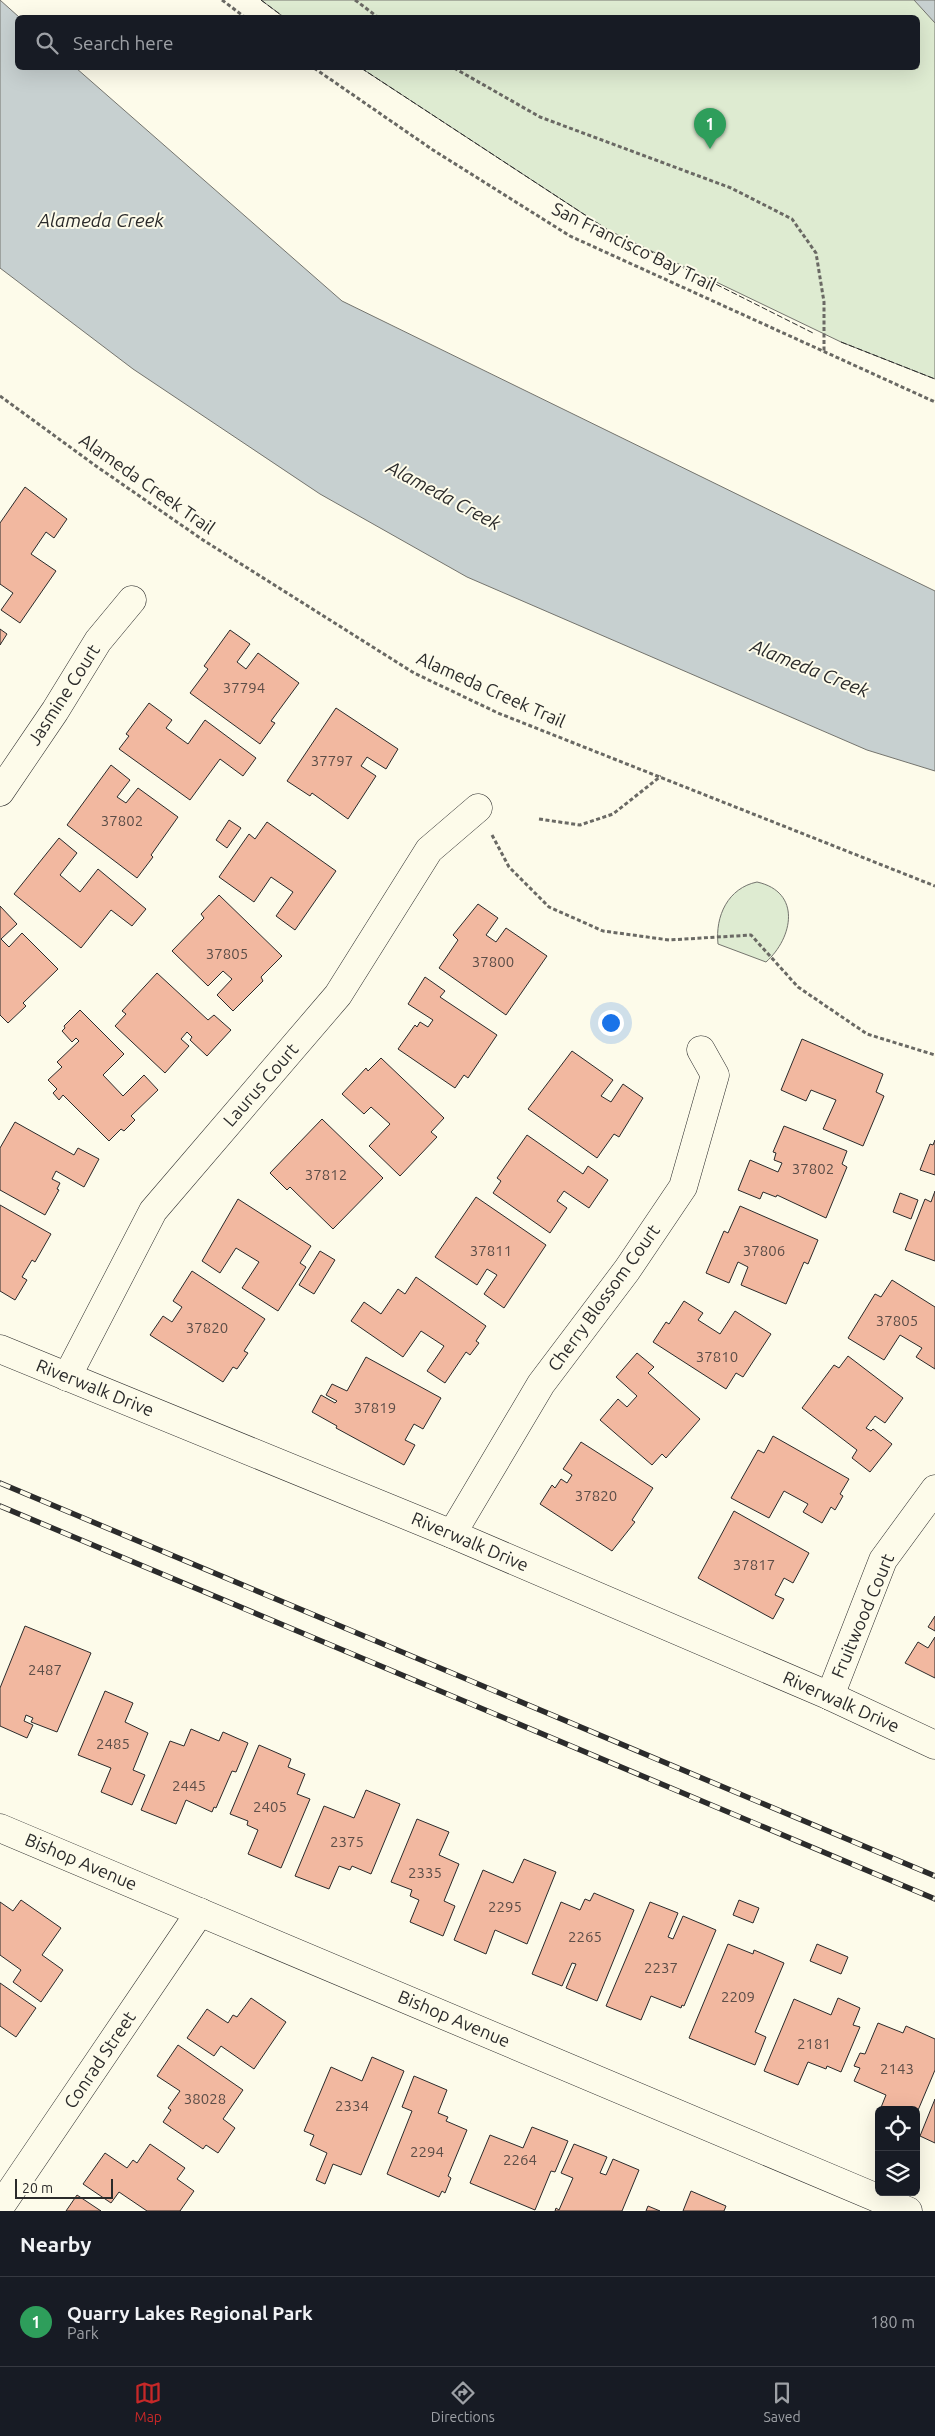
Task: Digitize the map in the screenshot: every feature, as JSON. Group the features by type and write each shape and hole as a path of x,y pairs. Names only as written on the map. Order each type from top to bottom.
{"street":[{"name":"Jasmine Court","path":"0,792 55,711 98,641 132,600"},
{"name":"Laurus Court","path":"67,1377 153,1211 338,995 429,850 478,808"},
{"name":"Cherry Blossom Court","path":"452,1534 541,1384 627,1270 683,1187 715,1075 701,1050"},
{"name":"Riverwalk Drive","path":"0,1349 452,1534 830,1696 935,1745"},
{"name":"Fruitwood Court","path":"830,1696 883,1560 935,1489"},
{"name":"Bishop Avenue","path":"0,1828 908,2211"},
{"name":"Conrad Street","path":"0,2207 200,1912"}],"path":[{"path":"222,0 242,15"},
{"path":"355,0 375,15"},
{"name":"San Francisco Bay Trail","path":"317,70 433,150 570,236 935,402"},
{"path":"458,70 540,117 731,188 792,218 816,253 824,302 824,352"},
{"name":"Alameda Creek Trail","path":"0,396 96,466 203,540 414,673 498,712 935,886"},
{"path":"539,819 580,826 614,814 661,776"},
{"path":"478,808 509,867 549,906 603,931 669,940 751,935 798,987 868,1034 935,1055"}],"green space":[{"path":"261,0 935,0 935,379 841,342 608,230 364,70 920,70 920,15 281,15"},
{"path":"757,882 771,887 781,895 787,905 789,917 782,941 766,962 718,944 721,914 731,897 738,890"}],"water":[{"name":"Alameda Creek","path":"0,0 17,15 15,15 15,70 78,70 342,301 935,591 935,771 867,750 467,577 320,494 133,369 0,268"},
{"path":"914,0 935,0 935,23"}],"building":[{"path":"25,487 67,519 54,538 46,532 31,554 56,571 20,623 1,610 13,593 0,584 0,523"},
{"path":"0,629 7,634 0,645"},
{"path":"230,630 250,644 237,662 246,669 258,653 299,683 271,721 275,723 260,744 190,693 208,669 204,666"},
{"path":"149,703 172,720 166,728 188,744 205,720 256,758 243,776 220,759 190,800 119,749 129,736 126,734"},
{"path":"336,708 398,749 386,769 367,757 361,766 376,776 348,819 312,793 310,796 287,781"},
{"path":"111,765 130,780 117,797 126,803 138,788 178,817 151,855 153,857 137,878 67,825"},
{"path":"229,820 241,828 227,848 216,840"},
{"path":"267,822 336,871 295,930 276,916 293,892 271,877 254,902 219,877 249,834 255,839"},
{"path":"59,838 77,853 60,875 80,892 98,869 146,909 132,926 111,910 81,948 14,894"},
{"path":"219,895 282,956 261,977 263,981 233,1011 217,995 232,979 223,971 208,986 172,951 204,918 201,914"},
{"path":"478,904 498,918 486,935 496,942 506,928 547,956 506,1015 439,968 458,940 453,935"},
{"path":"0,906 17,924 1,939 9,947 22,933 58,969 23,1003 26,1006 8,1023 0,1015"},
{"path":"157,973 208,1020 214,1015 231,1030 207,1056 190,1040 192,1037 187,1032 181,1039 189,1046 165,1073 115,1026 126,1014 122,1011"},
{"path":"425,977 445,991 440,997 497,1035 468,1078 464,1075 455,1088 398,1049 415,1025 417,1027 420,1022 428,1027 433,1020 408,1004"},
{"path":"80,1010 124,1054 103,1075 123,1096 144,1075 158,1090 131,1116 135,1120 124,1131 121,1129 109,1141 63,1095 59,1100 53,1093 57,1089 48,1080 62,1067 57,1062 79,1041 76,1038 72,1042 62,1031 65,1028 64,1026"},
{"path":"802,1039 883,1074 876,1092 884,1096 863,1146 823,1129 836,1100 811,1090 806,1101 781,1090"},
{"path":"572,1051 613,1080 601,1096 611,1102 623,1084 643,1098 619,1137 614,1134 597,1158 528,1109"},
{"path":"381,1058 444,1118 431,1132 437,1137 400,1176 369,1146 390,1124 371,1107 364,1114 342,1094 366,1068 368,1071"},
{"path":"322,1119 383,1178 333,1229 290,1187 287,1190 270,1173"},
{"path":"15,1122 74,1155 78,1148 99,1159 84,1187 56,1171 52,1179 60,1183 57,1189 59,1190 45,1215 0,1190 0,1148"},
{"path":"784,1126 847,1151 842,1164 847,1167 826,1218 777,1195 776,1197 763,1192 760,1199 738,1190 750,1160 778,1172 782,1163 774,1160 776,1153 773,1152"},
{"path":"527,1135 583,1174 588,1166 608,1180 589,1208 564,1191 557,1201 567,1208 550,1233 493,1193 501,1181 497,1178"},
{"path":"935,1140 935,1175 920,1170 930,1144 933,1145"},
{"path":"935,1191 935,1261 905,1250 925,1199 931,1202"},
{"path":"900,1193 918,1200 911,1219 893,1212"},
{"path":"476,1197 546,1245 504,1308 484,1294 497,1275 487,1269 477,1285 435,1257"},
{"path":"238,1199 311,1246 300,1263 306,1267 278,1311 242,1288 259,1262 236,1248 220,1273 202,1261"},
{"path":"0,1205 51,1234 35,1262 32,1260 22,1277 27,1280 15,1300 0,1291"},
{"path":"740,1206 818,1240 808,1264 804,1262 786,1304 741,1285 748,1267 738,1262 729,1283 706,1273 724,1231 728,1233"},
{"path":"320,1251 335,1260 314,1294 299,1285"},
{"path":"192,1271 265,1319 244,1351 248,1353 237,1369 233,1367 223,1382 150,1335 163,1316 172,1322 182,1307 173,1301"},
{"path":"416,1277 486,1326 476,1341 479,1343 470,1355 466,1352 445,1383 427,1371 444,1346 421,1331 403,1357 351,1321 364,1302 381,1314 398,1289 405,1294"},
{"path":"892,1280 935,1307 935,1369 916,1357 922,1348 900,1335 884,1360 848,1338 875,1294 881,1297"},
{"path":"684,1301 703,1313 698,1320 720,1334 735,1311 771,1334 743,1377 736,1373 726,1389 653,1342 666,1322 669,1324"},
{"path":"637,1353 654,1367 648,1373 700,1419 666,1458 662,1454 652,1465 600,1420 618,1399 627,1407 637,1396 616,1377"},
{"path":"848,1356 903,1398 885,1423 875,1416 866,1428 871,1431 873,1429 892,1444 870,1472 852,1458 857,1450 802,1408 834,1365 839,1368"},
{"path":"366,1357 441,1398 423,1429 414,1424 405,1440 415,1445 404,1465 336,1428 337,1426 312,1412 321,1395 335,1403 337,1401 326,1395 332,1384 347,1391"},
{"path":"773,1436 849,1479 840,1494 843,1496 835,1510 831,1507 822,1523 803,1512 808,1504 784,1491 769,1518 731,1498 758,1450 764,1453"},
{"path":"581,1442 653,1488 632,1520 635,1522 612,1551 540,1504 552,1485 555,1488 561,1479 567,1483 572,1475 563,1469"},
{"path":"734,1511 809,1553 793,1583 784,1578 775,1595 784,1599 773,1619 698,1578"},
{"path":"935,1616 935,1631 928,1627"},
{"path":"25,1626 91,1653 57,1732 31,1722 33,1718 26,1715 24,1721 33,1725 27,1738 0,1726 0,1688"},
{"path":"935,1637 935,1678 905,1663 918,1642 928,1648"},
{"path":"105,1691 133,1703 125,1722 148,1733 133,1770 145,1775 132,1805 101,1792 111,1768 78,1755"},
{"path":"191,1729 219,1741 223,1732 248,1743 236,1772 232,1771 216,1808 214,1807 212,1812 186,1800 176,1824 141,1810 170,1741 184,1746"},
{"path":"259,1745 291,1759 288,1767 305,1774 297,1794 310,1799 281,1868 248,1854 258,1830 247,1825 248,1821 230,1814"},
{"path":"366,1790 400,1804 371,1874 352,1866 350,1870 339,1866 329,1889 295,1876 324,1806 354,1818"},
{"path":"417,1819 449,1832 439,1855 459,1864 444,1901 455,1906 443,1936 410,1922 419,1900 410,1896 412,1890 391,1882"},
{"path":"524,1859 556,1872 527,1944 495,1930 486,1954 454,1940 483,1870 513,1883"},
{"path":"594,1893 634,1910 597,2001 566,1988 576,1964 572,1963 562,1986 532,1974 561,1902 580,1910 585,1899 590,1901"},
{"path":"21,1900 61,1928 42,1955 63,1970 41,2002 13,1982 21,1970 0,1955 0,1902 13,1911"},
{"path":"739,1900 759,1908 753,1923 733,1915"},
{"path":"650,1902 678,1913 668,1937 673,1939 683,1916 716,1930 684,2006 682,2005 681,2008 651,1996 641,2020 606,2006"},
{"path":"728,1944 753,1954 754,1950 784,1963 755,2032 766,2037 755,2065 689,2038"},
{"path":"817,1944 848,1957 841,1974 810,1961"},
{"path":"0,1983 36,2008 16,2037 0,2026"},
{"path":"251,1998 286,2022 254,2069 221,2046 214,2056 187,2038 207,2009 228,2023 233,2015 237,2017"},
{"path":"838,1998 860,2008 853,2025 860,2027 841,2072 827,2066 826,2069 808,2062 798,2085 764,2071 794,1999 831,2015"},
{"path":"878,2023 903,2033 906,2026 935,2039 935,2070 920,2106 882,2106 886,2095 854,2081 860,2068 854,2066 860,2053 865,2054"},
{"path":"178,2045 243,2090 223,2119 235,2128 218,2153 206,2145 203,2149 163,2122 171,2110 168,2108 180,2091 157,2076"},
{"path":"372,2057 404,2071 361,2175 333,2164 325,2184 316,2180 327,2153 310,2145 314,2135 304,2131 331,2067 362,2081"},
{"path":"414,2076 447,2090 438,2113 448,2117 446,2121 467,2130 448,2176 451,2178 445,2193 442,2191 439,2197 387,2174 412,2111 402,2107"},
{"path":"935,2099 935,2143 920,2136"},
{"path":"532,2127 568,2141 555,2172 551,2171 535,2210 470,2183 490,2135 523,2148"},
{"path":"150,2144 185,2168 177,2179 194,2191 180,2211 147,2211 119,2192 111,2203 83,2184 105,2153 127,2168 133,2160 137,2163"},
{"path":"574,2144 607,2157 600,2173 606,2175 613,2159 639,2170 622,2211 555,2211 556,2208 559,2210 573,2178 561,2173"},
{"path":"691,2191 726,2206 724,2211 683,2211"},
{"path":"77,2195 101,2211 66,2211"},
{"path":"648,2206 660,2211 646,2211"}],"railway":[{"path":"0,1483 935,1876"},
{"path":"0,1506 935,1899"}],"fence":[{"path":"261,0 281,15"},
{"path":"364,70 608,230 815,334"},
{"path":"841,342 935,379"}],"place":[{"name":"Quarry Lakes Regional Park","path":"710,149"}]}
